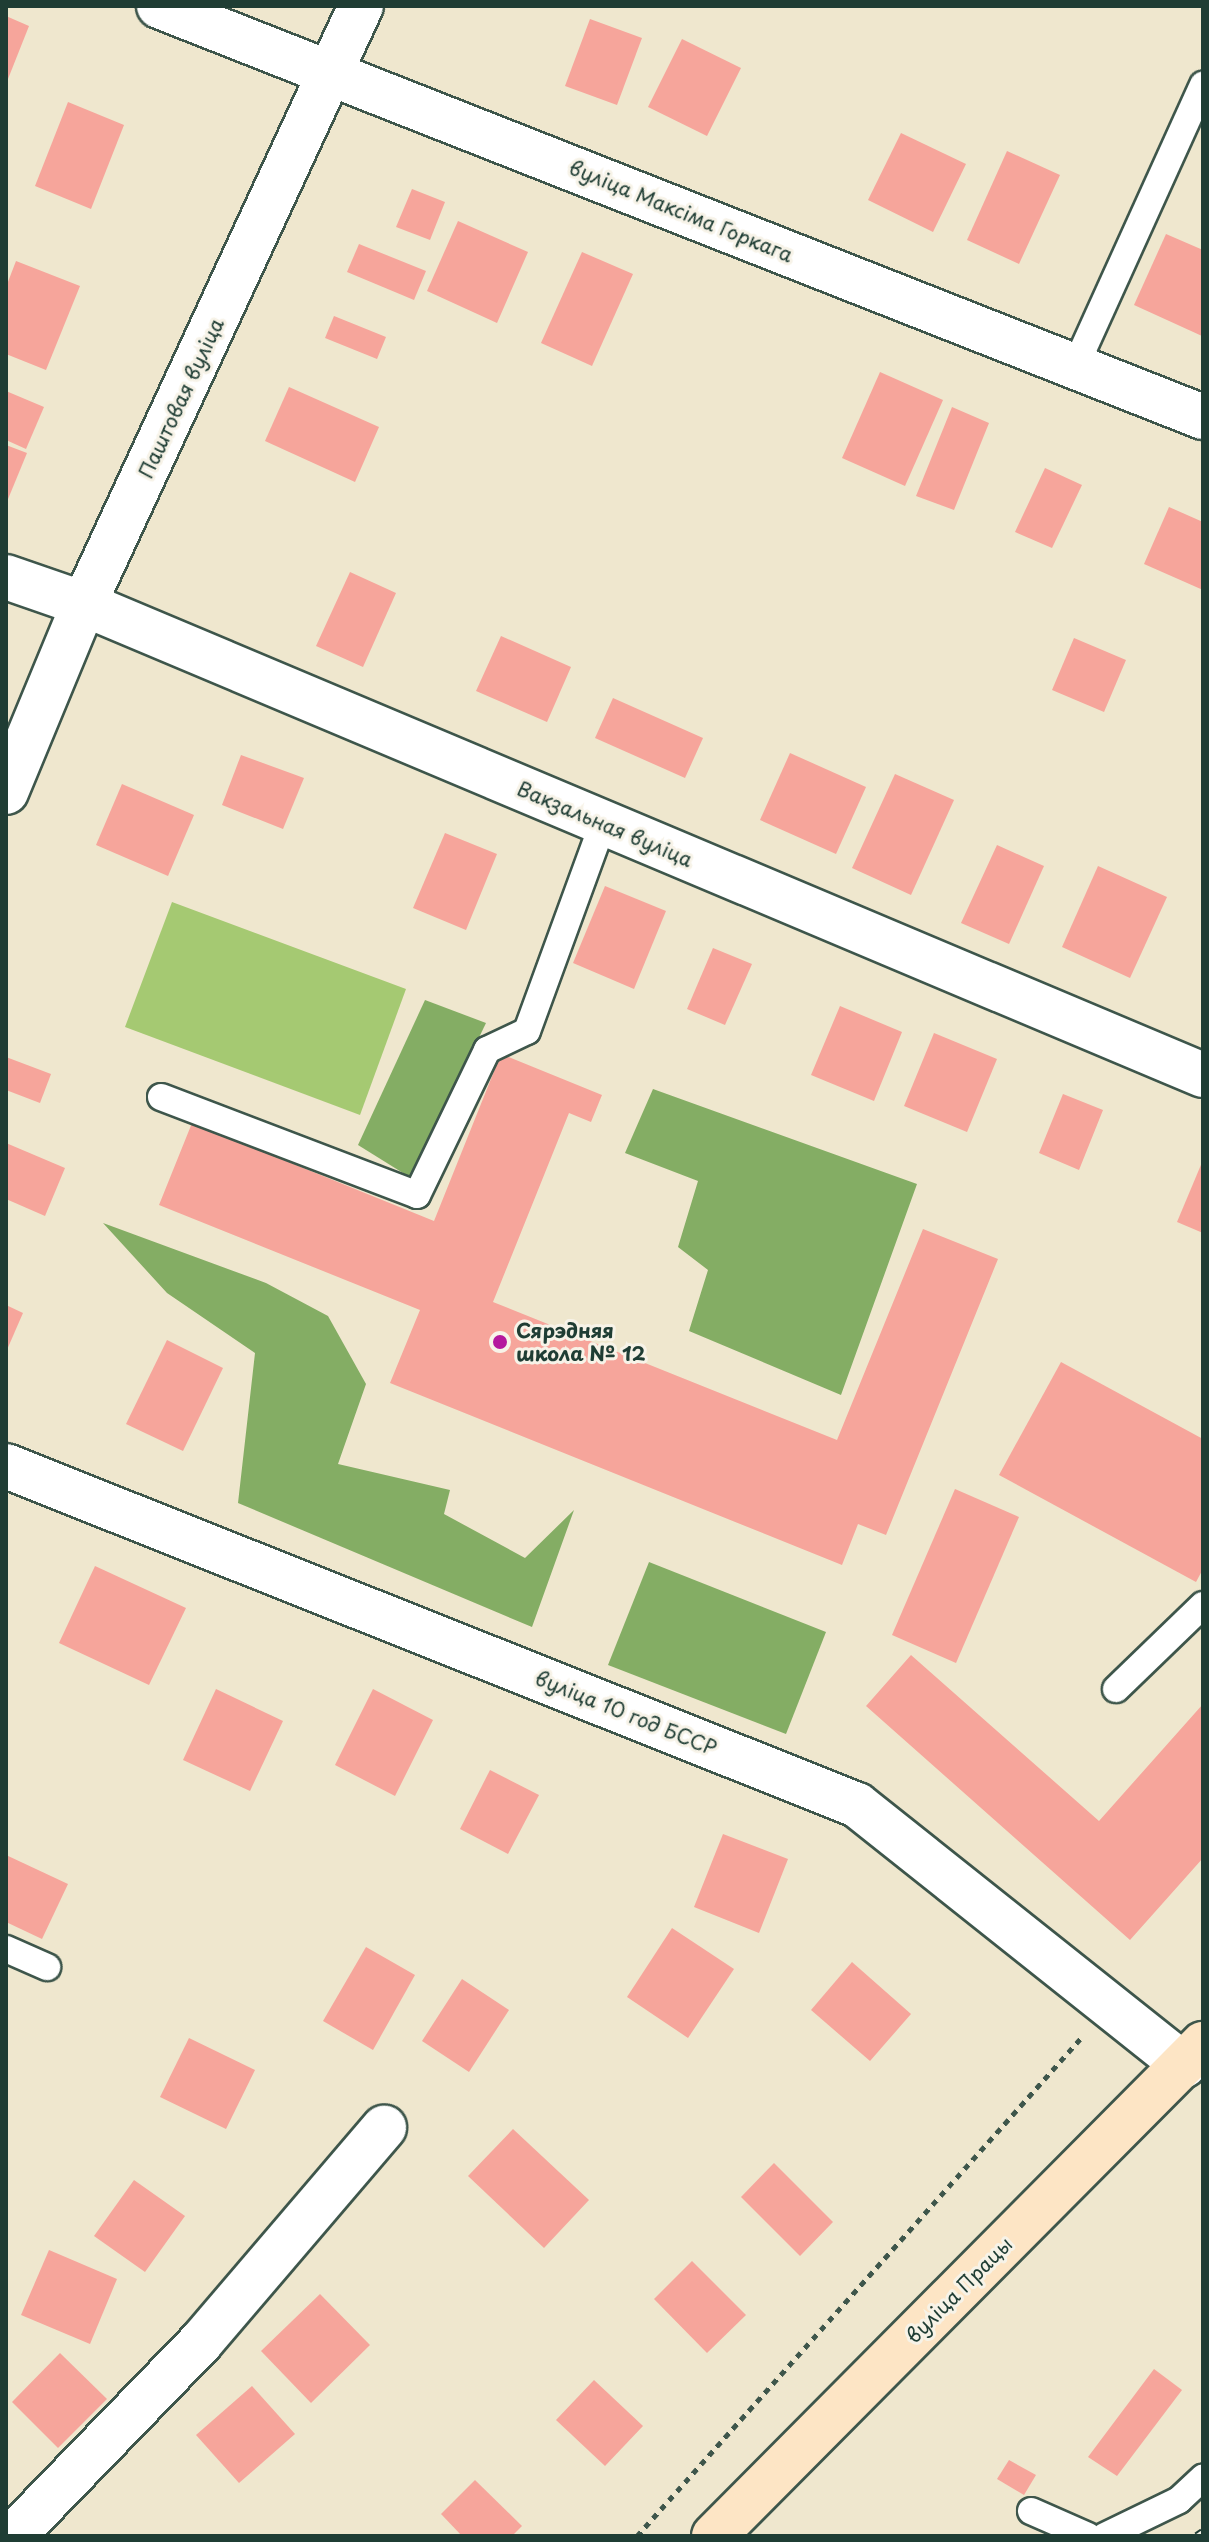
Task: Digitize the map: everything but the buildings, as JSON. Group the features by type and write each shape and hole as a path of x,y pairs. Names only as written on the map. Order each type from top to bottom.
{"main road":[{"name":"вуліца Працы","path":"714,2536 1194,2055"}],"street":[{"name":"вуліца Максіма Горкага","path":"159,6 1203,417"},
{"name":"Паштовая вуліца","path":"6,792 84,604 333,73 361,6"},
{"name":"Вакзальная вуліца","path":"6,577 84,604 1203,1075"},
{"name":"вуліца 10 год БССР","path":"6,1466 857,1805 1109,2006 1194,2055"},
{"path":"13,2536 201,2342 384,2128"}],"lane":[{"path":"1075,367 1203,85"},
{"path":"161,1097 417,1195 487,1050 527,1031 603,823"},
{"path":"1116,1689 1203,1605"},
{"path":"6,1949 47,1967"},
{"path":"1105,2536 1179,2500 1203,2478"},
{"path":"1031,2511 1088,2536"}],"path":[{"path":"637,2536 1109,2006"}],"green space":[{"path":"172,902 406,989 360,1115 125,1027"},
{"path":"425,1000 486,1023 411,1178 358,1145"},
{"path":"653,1089 917,1184 841,1395 689,1331 708,1270 678,1247 698,1181 625,1153"},
{"path":"103,1223 266,1283 328,1316 366,1384 338,1464 450,1490 444,1514 525,1558 574,1510 532,1627 238,1503 255,1353 167,1293"},
{"path":"649,1562 826,1632 786,1734 608,1665"}],"railway":[{"path":"1197,2536 1203,2532"}],"place":[{"name":"Сярэдняя школа № 12","path":"500,1342"}]}
